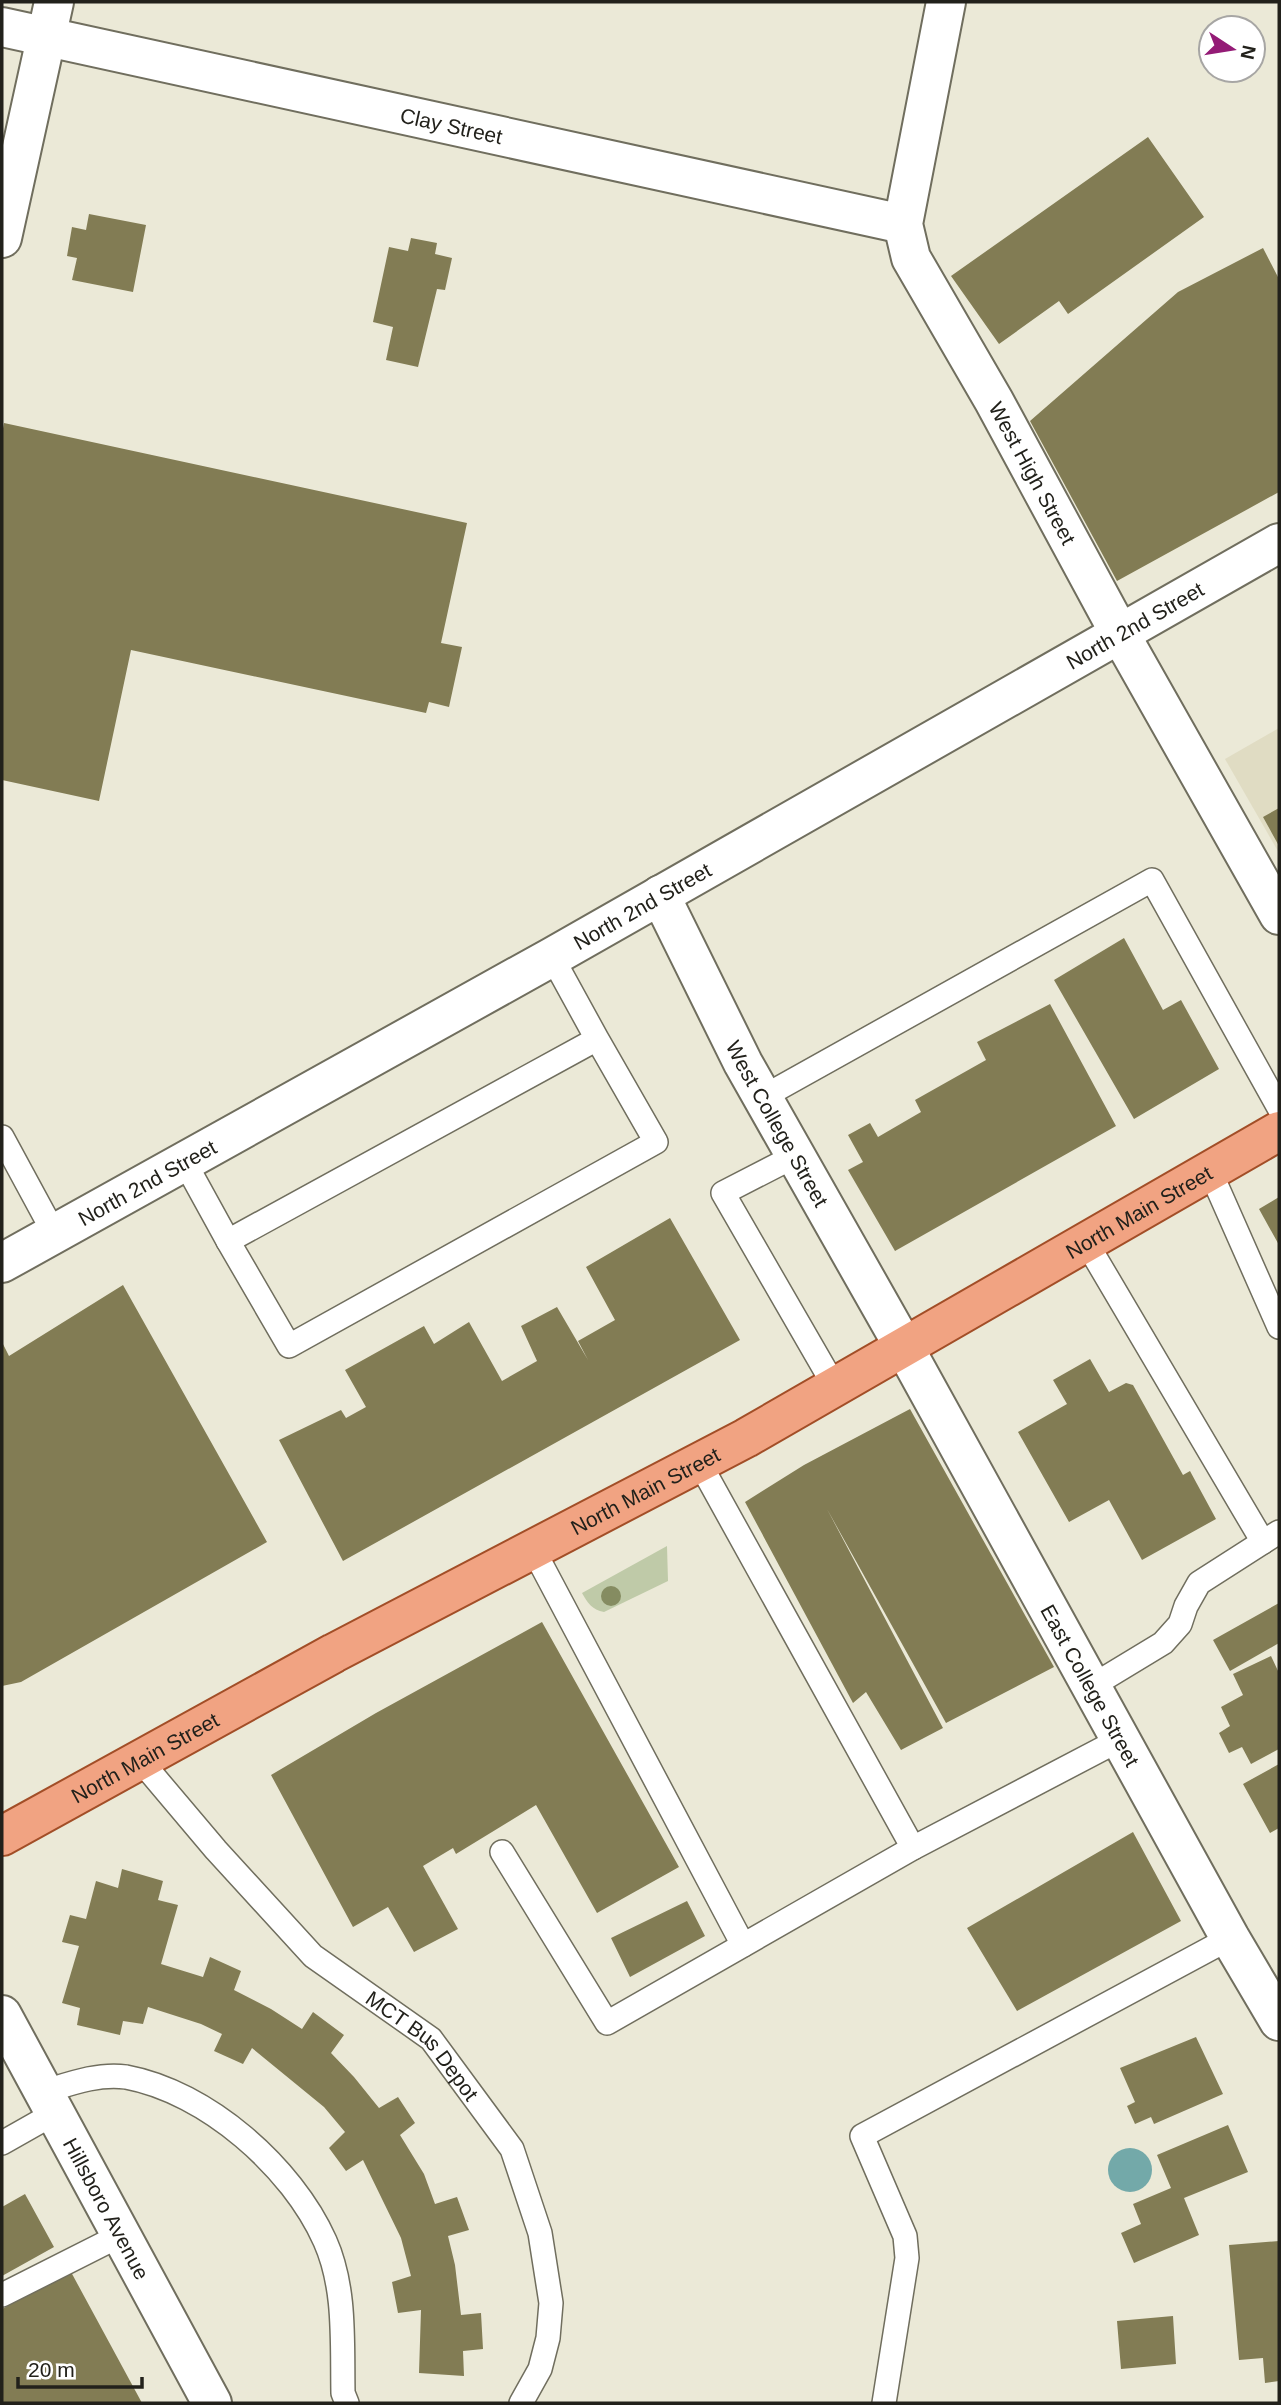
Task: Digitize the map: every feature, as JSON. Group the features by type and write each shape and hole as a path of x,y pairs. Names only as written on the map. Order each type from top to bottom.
{"main road":[{"name":"North Main Street","path":"2,1836 334,1653 699,1462 835,1387 1279,1131"}],"street":[{"name":"West High Street","path":"946,2 903,224 911,258 994,401 1120,634 1279,915"},
{"name":"Clay Street","path":"2,27 51,19 903,224"},
{"path":"2,238 51,19"},
{"name":"North 2nd Street","path":"2,1262 552,957 1279,543"},
{"name":"West College Street","path":"660,895 763,1097 904,1347"},
{"name":"East College Street","path":"904,1347 1230,1938 1279,2021"},
{"name":"Hillsboro Avenue","path":"2,2015 212,2403"}],"lane":[{"path":"763,1097 1152,880 1279,1108"},
{"path":"184,1161 289,1346 656,1142 552,957"},
{"path":"229,1241 597,1039"},
{"path":"2,1137 54,1233"},
{"path":"795,1156 723,1193 835,1387"},
{"path":"1210,1171 1279,1327"},
{"path":"1086,1242 1271,1537 1199,1583 1186,1606 1180,1624 1163,1643 1091,1686"},
{"path":"699,1462 913,1848"},
{"path":"533,1549 743,1945"},
{"path":"502,1852 607,2023 913,1848 1121,1739"},
{"name":"MCT Bus Depot","path":"140,1760 216,1850 313,1956 430,2039 512,2149 540,2232 551,2303 548,2337 540,2369 521,2403"},
{"path":"884,2403 907,2258 905,2236 862,2136 1230,1938"},
{"path":"2,2143 49,2103 88,2078 125,2077 186,2097 244,2136 300,2195 326,2242 341,2294 343,2393 347,2403"},
{"path":"2,2295 121,2235"}],"shaded area":[{"path":"1279,728 1279,853 1225,759"}],"green space":[{"path":"667,1546 668,1581 604,1612 593,1607 582,1593"}],"water":[{"path":"1130,2148 1146,2154 1152,2170 1146,2186 1130,2192 1114,2186 1108,2170 1114,2154"}],"building":[{"path":"1148,137 1204,217 1068,314 1059,301 999,344 951,276"},
{"path":"89,214 146,225 133,292 72,280 77,258 67,256 72,227 86,230"},
{"path":"411,238 437,243 435,254 452,258 445,290 437,289 418,367 386,360 393,327 373,322 389,247 408,251"},
{"path":"1263,248 1279,279 1279,492 1117,581 1030,421 1178,292"},
{"path":"4,423 467,523 441,643 462,647 449,707 429,702 426,713 131,650 99,801 2,780"},
{"path":"1279,808 1279,846 1263,817"},
{"path":"1124,938 1163,1010 1181,1000 1219,1069 1134,1119 1054,980"},
{"path":"1050,1004 1116,1126 895,1251 848,1170 863,1162 848,1135 870,1123 878,1137 921,1112 915,1100 986,1060 977,1042"},
{"path":"1279,1197 1279,1245 1259,1209"},
{"path":"670,1218 740,1340 343,1561 279,1440 341,1410 346,1418 366,1407 345,1370 424,1326 434,1344 469,1322 502,1381 537,1361 521,1326 557,1307 588,1360 578,1341 615,1320 586,1267"},
{"path":"123,1285 267,1542 21,1682 2,1686 2,1342 9,1356"},
{"path":"1090,1359 1109,1392 1126,1383 1133,1385 1183,1475 1190,1471 1216,1519 1142,1560 1109,1500 1069,1522 1018,1432 1067,1404 1053,1380"},
{"path":"910,1409 1054,1667 946,1723 827,1509 943,1728 901,1750 866,1692 853,1703 745,1502 804,1465"},
{"path":"1279,1603 1279,1643 1230,1671 1213,1640"},
{"path":"542,1622 679,1867 597,1913 536,1805 456,1854 453,1848 423,1866 458,1929 414,1952 388,1907 353,1927 271,1775 376,1713"},
{"path":"1271,1656 1279,1673 1279,1749 1251,1764 1242,1747 1229,1753 1219,1733 1230,1726 1221,1707 1243,1695 1233,1674"},
{"path":"1279,1764 1279,1828 1270,1833 1243,1784"},
{"path":"1133,1832 1181,1921 1017,2011 967,1928"},
{"path":"122,1869 163,1881 158,1900 178,1905 161,1964 203,1977 210,1957 241,1971 234,1990 302,2029 313,2012 344,2035 331,2053 379,2108 398,2097 415,2123 400,2135 424,2174 435,2204 457,2197 469,2230 448,2236 455,2265 461,2315 481,2313 483,2349 463,2351 464,2376 419,2373 421,2310 398,2313 392,2282 411,2276 401,2238 363,2160 346,2171 329,2148 345,2132 324,2107 252,2048 243,2064 214,2051 222,2034 201,2024 148,2007 143,2024 123,2021 120,2035 77,2025 80,2008 62,2003 79,1946 62,1942 70,1915 86,1919 96,1881 118,1888"},
{"path":"687,1901 705,1936 630,1977 611,1938"},
{"path":"1196,2037 1223,2094 1154,2124 1151,2117 1135,2124 1127,2106 1135,2102 1120,2068"},
{"path":"1228,2125 1248,2172 1184,2198 1199,2235 1134,2263 1121,2233 1141,2224 1133,2204 1171,2188 1157,2155"},
{"path":"25,2194 54,2247 2,2276 2,2207"},
{"path":"1279,2241 1279,2381 1265,2383 1263,2358 1239,2360 1229,2245"},
{"path":"71,2272 142,2403 2,2403 2,2309"},
{"path":"1173,2316 1176,2364 1121,2369 1117,2321"}]}
